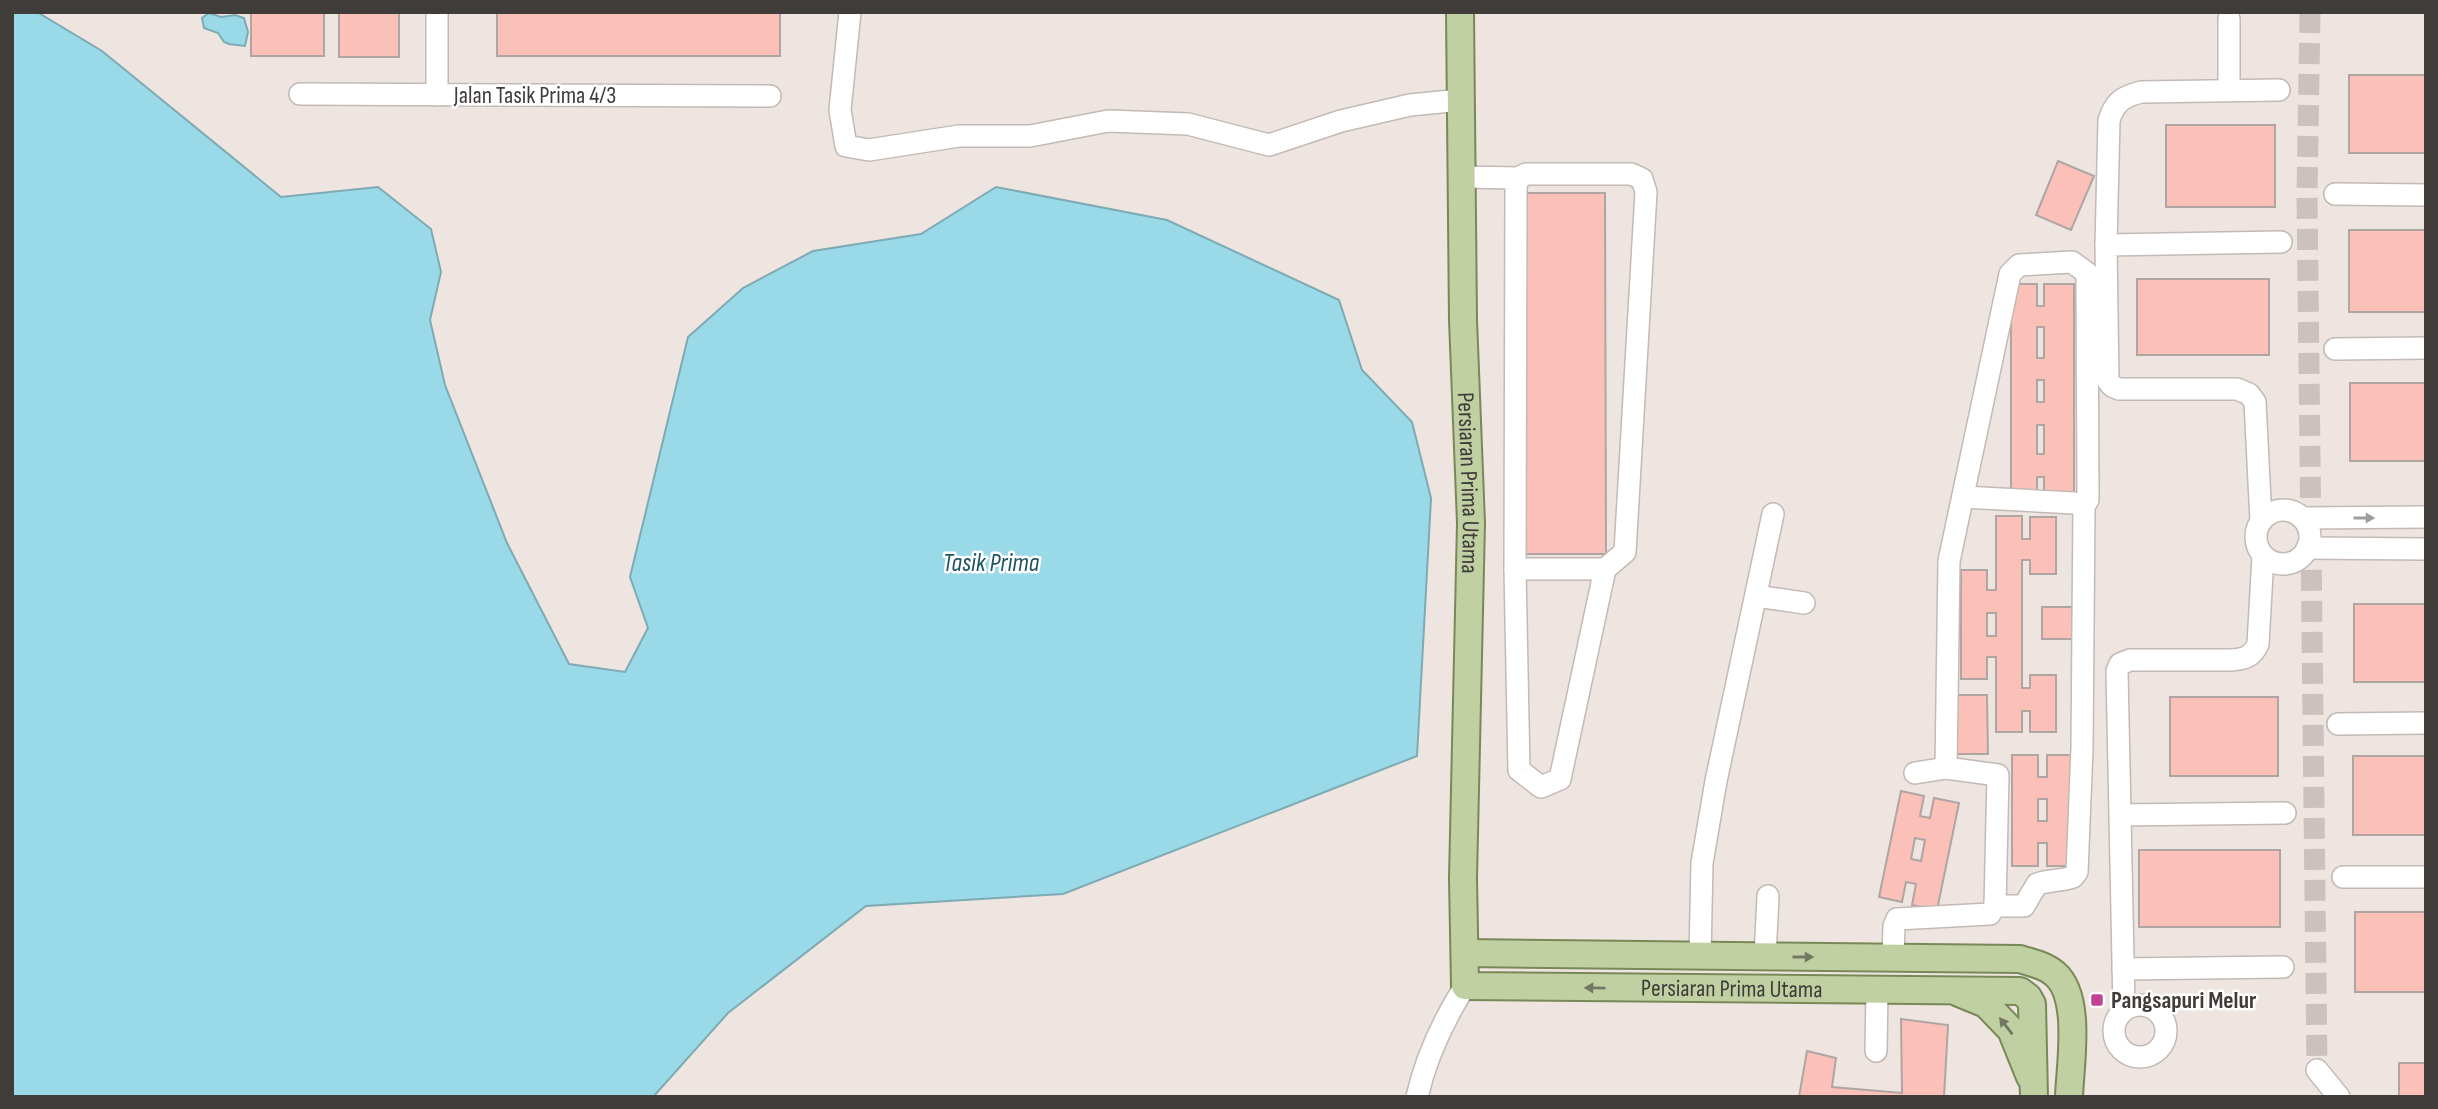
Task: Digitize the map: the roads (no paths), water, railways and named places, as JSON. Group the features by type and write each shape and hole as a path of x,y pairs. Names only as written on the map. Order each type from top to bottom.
{"main road":[{"name":"Persiaran Prima Utama","path":"1460,12 1463,320 1471,523 1463,878 1465,986 2020,991 2028,997"},
{"name":"Persiaran Prima Utama","path":"1465,953 2020,959 2042,966 2057,975"},
{"path":"1885,991 1893,958"},
{"path":"2034,1091 2034,1017 2028,997 2057,975 2067,991 2072,1012 2070,1097"},
{"path":"1952,990 1986,1004 2011,1030 2034,1091"}],"street":[{"path":"437,12 437,95"},
{"path":"850,12 840,110 846,146 869,150 959,136 1030,136 1108,121 1188,124 1269,145 1341,121 1410,105 1461,100"},
{"path":"2229,19 2229,90"},
{"path":"2124,1010 2117,671 2120,664 2130,660 2231,660 2244,659 2254,653 2258,643 2263,556 2256,539 2260,522 2255,402 2249,394 2237,389 2119,389 2108,381 2106,245 2109,120 2114,105 2125,96 2141,92 2279,90"},
{"name":"Jalan Tasik Prima 4/3","path":"300,94 770,96"},
{"path":"1462,177 1630,174 1642,179 1646,192 1625,552 1605,569 1560,779 1541,787 1519,771 1515,569 1518,178"},
{"path":"2335,194 2426,195"},
{"path":"2106,245 2281,242"},
{"path":"1946,768 1949,561 2010,274 2019,265 2072,262 2087,273 2088,500 2084,506 2082,748 2077,872 2073,877 2059,882 2036,884 2024,906 1995,906"},
{"path":"2335,349 2426,348"},
{"path":"1963,497 2074,503 2084,506"},
{"path":"2260,522 2276,511 2294,513 2302,518 2426,517"},
{"path":"1700,956 1702,863 1716,781 1773,514"},
{"path":"2263,556 2271,561 2287,564 2301,557 2307,548 2310,535 2302,518"},
{"path":"2307,548 2426,549"},
{"path":"1515,569 1605,569"},
{"path":"1756,596 1804,603"},
{"path":"2338,724 2426,723"},
{"path":"1893,958 1894,926 1897,919 1990,914 1995,906 1998,775 1946,768 1915,773"},
{"path":"2120,814 2285,813"},
{"path":"2343,877 2426,877"},
{"path":"1765,957 1768,896"},
{"path":"2123,969 2283,967"},
{"path":"1418,1097 1424,1066 1451,1008 1465,986"},
{"path":"1876,1051 1885,991"},
{"path":"2317,1070 2339,1097"}],"water":[{"name":"Tasik Prima","path":"12,12 37,12 102,51 281,197 378,187 431,229 441,272 430,320 445,385 507,543 569,664 625,672 648,628 630,577 688,337 743,288 813,251 921,234 996,187 1167,220 1339,300 1362,370 1412,422 1431,498 1417,756 1063,894 866,906 728,1013 653,1097 12,1097"},
{"path":"209,13 221,17 235,15 244,18 248,32 245,46 224,42 218,33 204,28 202,18"}],"tunnel":[{"path":"2310,12 2307,194 2317,1070"}],"place":[{"name":"Pangsapuri Melur","path":"2097,1000"}]}
